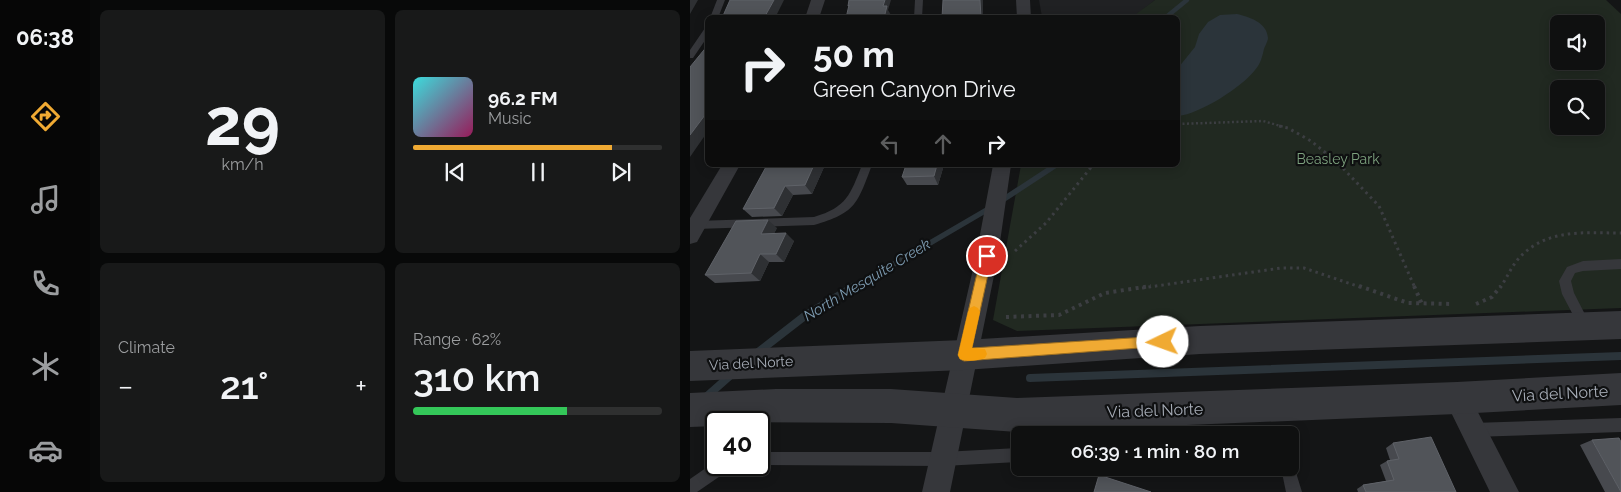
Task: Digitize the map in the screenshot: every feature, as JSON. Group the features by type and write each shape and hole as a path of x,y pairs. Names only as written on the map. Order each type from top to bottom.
{"street":[{"path":"813,15 818,0"},
{"path":"1023,0 1024,15"},
{"path":"693,230 731,167"},
{"path":"936,492 964,355 987,256 1001,168"},
{"name":"Via del Norte","path":"690,366 964,355 1200,340 1621,325"},
{"name":"Via del Norte","path":"690,410 776,406 891,406 1016,415 1457,398 1621,389"},
{"path":"1457,398 1505,492"}],"lane":[{"path":"715,15 721,0"},
{"path":"918,15 920,0"},
{"path":"690,56 705,34"},
{"path":"693,230 814,221 832,216 844,210 852,203 866,167"},
{"path":"1585,326 1568,294 1565,281 1571,270 1583,266 1621,264"},
{"path":"1473,430 1621,425"},
{"path":"770,458 943,459 1011,455"},
{"path":"690,488 708,476"},
{"path":"1290,476 1294,492"}],"path":[{"path":"1180,124 1263,121 1288,128 1311,141 1337,162 1379,206 1422,304"},
{"path":"1015,252 1046,223 1092,167"},
{"path":"1470,305 1485,302 1504,285 1520,258 1558,234 1621,233"},
{"path":"1006,318 1059,315 1105,293 1281,268 1304,268 1370,292 1408,303 1461,304"}],"shaded area":[{"path":"1039,0 1155,0 1136,15 1042,15"},
{"path":"1237,14 1261,24 1267,32 1268,39 1261,60 1249,77 1220,99 1180,116 1180,66 1195,47 1199,34 1208,22 1220,15"}],"green space":[{"name":"Beasley Park","path":"1155,0 1606,0 1621,14 1621,308 1017,331 993,320 1021,167 1180,167 1180,15 1135,15"}],"building":[{"path":"730,0 774,0 766,15 723,15"},
{"path":"849,0 885,0 883,6 887,6 885,15 847,15"},
{"path":"943,0 980,0 981,15 942,15"},
{"path":"705,49 705,115 690,135 690,67"},
{"path":"766,167 813,167 805,185 785,186 774,208 743,209"},
{"path":"905,167 936,167 934,176 902,177"},
{"path":"768,220 761,234 786,233 776,254 760,254 751,273 705,275 736,221"},
{"path":"1431,437 1456,492 1366,492 1363,485 1394,480 1387,461 1399,459 1393,443"},
{"path":"1619,438 1621,442 1621,492 1592,440"},
{"path":"1099,476 1102,476 1151,492 1094,492"}],"waterway":[{"name":"North Mesquite Creek","path":"1169,15 1187,0"},
{"name":"North Mesquite Creek","path":"1001,201 1053,167"},
{"name":"North Mesquite Creek","path":"853,288 990,208"},
{"name":"North Mesquite Creek","path":"757,353 806,315 855,286"},
{"path":"1030,378 1621,356"},
{"name":"North Mesquite Creek","path":"706,397 732,374"}],"slow traffic":[{"path":"974,312 964,355 980,354"}],"route":[{"path":"987,256 964,355 1163,342"}]}
